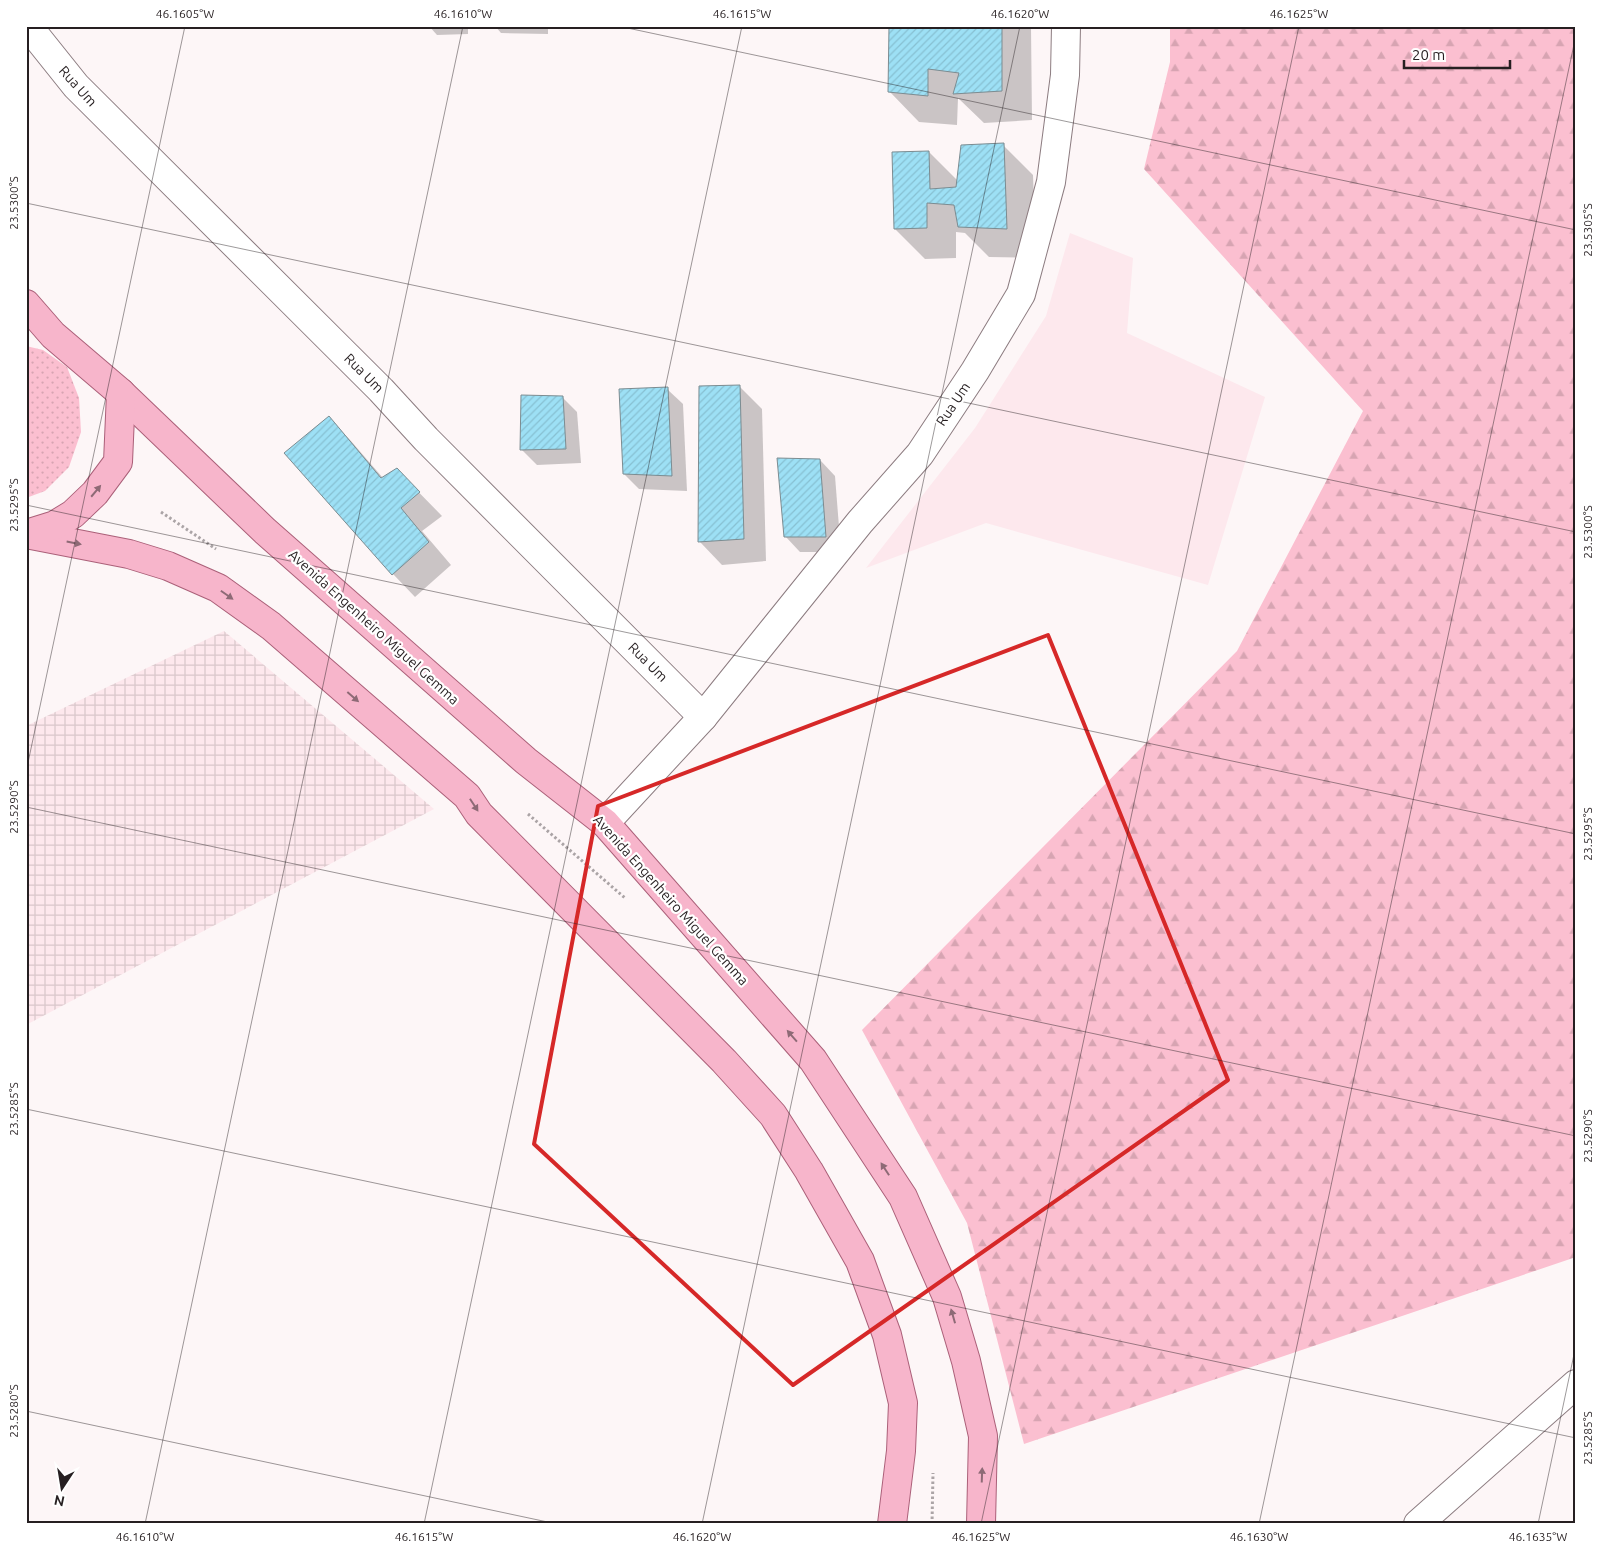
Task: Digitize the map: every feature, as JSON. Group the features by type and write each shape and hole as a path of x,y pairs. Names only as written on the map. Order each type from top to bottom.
{"main road":[{"name":"Avenida Engenheiro Miguel Gemma","path":"26,304 53,335 121,393 273,537 526,761 605,823 813,1060 903,1197 947,1297 966,1361 983,1436 980,1524"},
{"path":"26,328 53,335"},
{"path":"26,534 55,525 73,514 95,493 118,462 121,393"},
{"path":"26,534 129,554 168,566 218,588 271,626 467,796 479,814 724,1061 774,1115 809,1171 860,1261 887,1335 903,1403 901,1451 892,1524"}],"street":[{"name":"Rua Um","path":"28,26 76,86 381,390 433,446 702,717"},
{"name":"Rua Um","path":"605,823 702,717 860,522 920,454 975,371 1022,294 1051,182 1065,75 1066,26"},
{"path":"1418,1524 1576,1384"}],"highlighted area":[{"path":"1048,635 1228,1080 793,1385 534,1144 598,806"}],"shaded area":[{"path":"1070,233 1133,258 1127,333 1265,397 1208,585 986,523 866,568 975,428 1046,316"},
{"path":"224,631 434,809 26,1025 26,726"}],"green space":[{"path":"1170,26 1576,26 1576,1257 1024,1444 967,1223 862,1030 1237,651 1363,411 1144,169 1170,62"},
{"path":"26,346 43,350 67,367 79,398 81,432 69,467 45,491 26,498"}],"building":[{"path":"889,26 1002,26 1002,91 953,94 959,73 928,69 928,96 888,92"},
{"path":"1004,143 1007,229 958,227 954,205 927,203 927,228 894,229 892,152 929,151 930,189 956,187 961,145"},
{"path":"740,385 744,539 698,542 699,386"},
{"path":"668,387 672,476 623,474 619,389"},
{"path":"521,395 563,396 566,449 520,450"},
{"path":"329,416 381,478 397,468 420,492 401,508 429,542 392,575 284,453"},
{"path":"777,458 820,459 826,537 784,537"}]}
